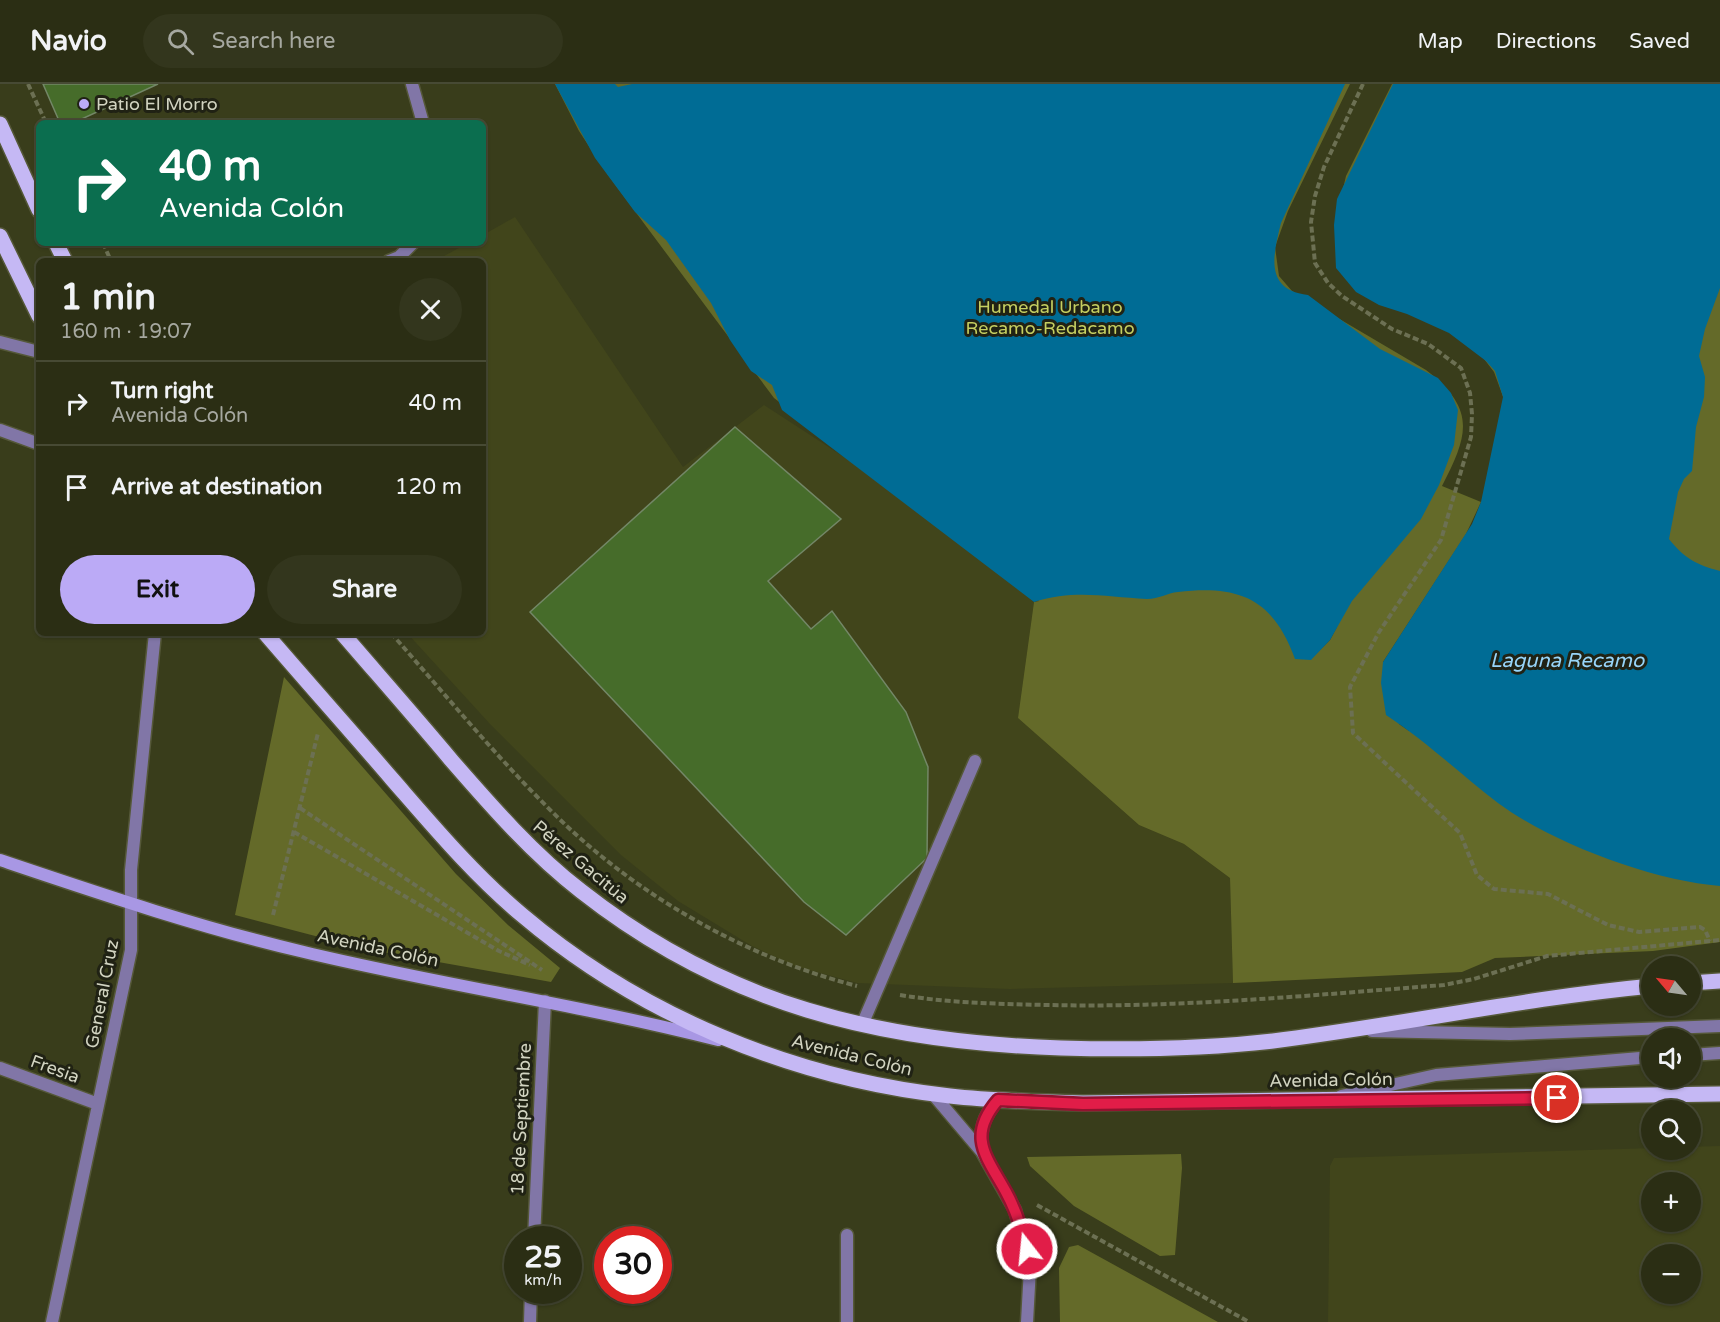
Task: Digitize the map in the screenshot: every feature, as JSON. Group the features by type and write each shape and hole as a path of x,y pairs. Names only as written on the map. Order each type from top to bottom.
{"main road":[{"path":"0,124 36,203"},
{"path":"0,236 36,310"},
{"path":"268,636 427,819 521,914 587,966 616,984 667,1012 754,1049"},
{"name":"Pérez Gacitúa","path":"345,636 511,827 578,890 615,917 694,966 783,1004 862,1025"},
{"name":"Avenida Colón","path":"0,860 131,904 305,952 630,1018 754,1049 851,1077 932,1093 998,1100 1083,1104 1720,1094"},
{"path":"1701,982 1720,981"},
{"name":"Avenida Colón","path":"862,1025 912,1035 991,1044 1096,1049 1268,1041 1353,1030 1542,999 1641,987"}],"street":[{"path":"412,84 422,120"},
{"path":"395,258 410,246"},
{"path":"0,342 36,351"},
{"path":"0,430 36,443"},
{"name":"General Cruz","path":"52,1322 131,950 130,870 155,636"},
{"path":"862,1025 975,761"},
{"name":"18 de Septiembre","path":"535,1226 545,1001"},
{"path":"1353,1030 1510,1034 1720,1026"},
{"path":"1701,1054 1720,1053"},
{"path":"1328,1100 1436,1075 1641,1058"},
{"name":"Fresia","path":"0,1068 98,1104"},
{"path":"932,1093 982,1152 1015,1210 1027,1249 1030,1268 1027,1322"},
{"path":"982,1152 982,1124 988,1111 998,1100"},
{"path":"847,1235 847,1322"},
{"path":"530,1322 531,1304"}],"path":[{"path":"28,84 45,120"},
{"path":"1363,84 1324,167 1315,196 1311,222 1315,263 1328,283 1342,296 1392,329 1428,345 1461,368 1470,393 1472,414 1471,436 1441,540 1378,632 1350,687 1353,733 1460,833 1477,875 1494,889 1548,894 1608,925 1639,932 1700,927 1705,930 1710,941"},
{"path":"394,636 535,795 574,832 635,881 709,928 784,964 876,990 916,998 993,1004 1130,1006 1213,1002 1444,985 1491,974 1547,956 1720,940"},
{"path":"273,915 318,733"},
{"path":"294,832 498,951 542,970 300,808"},
{"path":"1005,1191 1066,1220 1249,1322"}],"shaded area":[{"path":"515,217 683,467 764,405 904,496 1034,602 1018,718 1139,825 1184,844 1230,878 1233,983 1010,989 857,983 795,966 752,946 678,901 621,855 490,724 410,636 486,636 486,258 440,258 462,246 486,246 486,233"},
{"path":"1720,1146 1720,1322 1328,1322 1330,1166 1334,1158 1641,1148 1641,1160 1701,1160 1701,1147"}],"green space":[{"path":"555,84 1350,84 1288,211 1275,247 1279,276 1292,291 1426,370 1442,384 1460,410 1463,423 1458,451 1442,486 1481,502 1466,534 1383,662 1399,724 1409,731 1485,503 1505,402 1494,372 1481,355 1336,219 1346,176 1392,84 1720,84 1720,942 1653,951 1495,958 1462,972 1233,983 1230,878 1184,844 1139,825 1018,718 1034,602 1039,601 774,398 608,175 579,131","holes":["1337,627 1330,640 1311,659 1298,659"]},
{"path":"284,677 456,874 508,925 560,968 551,982 365,949 235,915"},
{"path":"1181,1154 1182,1168 1175,1255 1160,1256 1074,1206 1030,1166 1027,1157"},
{"path":"1078,1245 1218,1322 1060,1322 1059,1268 1069,1247"}],"water":[{"name":"Humedal Urbano Recamo-Redacamo","path":"555,84 615,84 618,87 632,84 1345,84 1281,223 1274,259 1275,269 1284,286 1294,292 1308,295 1380,349 1438,378 1451,393 1458,410 1454,445 1439,485 1421,519 1352,601 1330,640 1311,660 1295,659 1276,622 1252,600 1236,594 1200,590 1147,599 1077,595 1034,602 782,410 772,385 751,371 730,340 711,303 666,240 635,212 595,158"},
{"name":"Laguna Recamo","path":"1393,84 1720,84 1720,288 1705,329 1699,356 1705,377 1704,397 1696,427 1692,471 1684,479 1678,492 1669,539 1692,560 1720,571 1720,886 1693,883 1635,868 1574,846 1546,832 1498,803 1386,715 1381,683 1383,662 1472,524 1481,502 1503,397 1495,371 1486,361 1449,333 1407,314 1379,305 1356,292 1336,268 1334,225 1337,199"}],"building":[{"name":"Patio El Morro","path":"43,84 158,84 80,120 59,120"},
{"path":"735,427 841,519 768,581 811,629 832,611 906,712 928,767 927,858 846,935 804,902 530,612"}],"place":[{"name":"Patio El Morro","path":"84,104"}],"route":[{"path":"1027,1249 1015,1210 982,1152 980,1138 982,1124 988,1111 998,1100 1083,1104 1557,1098"}]}
